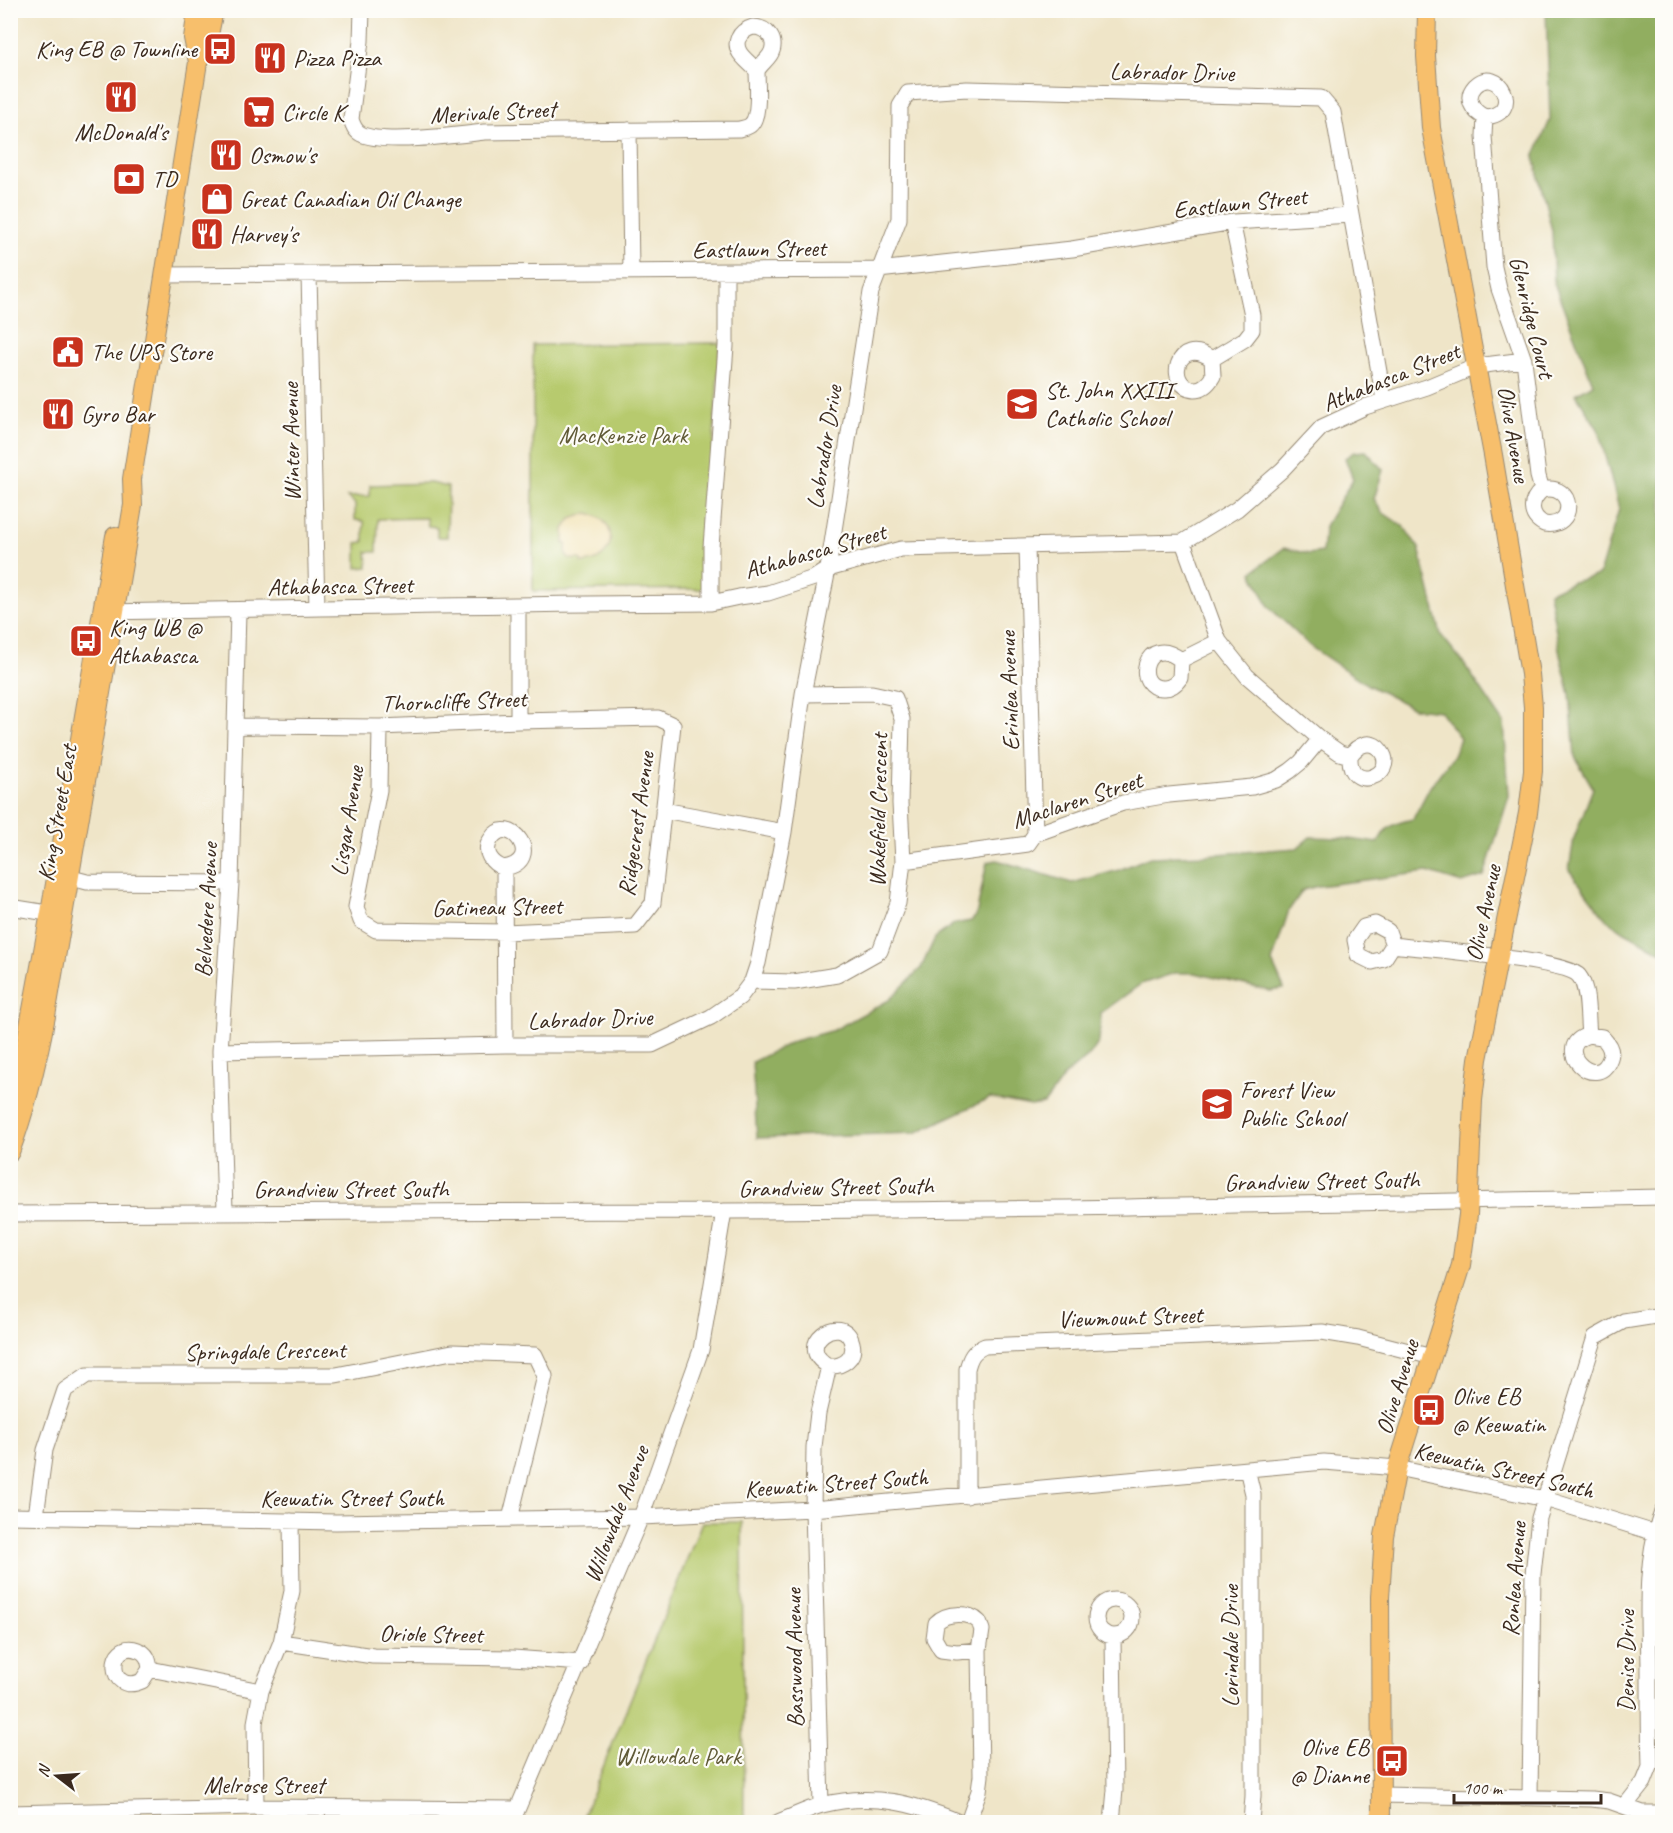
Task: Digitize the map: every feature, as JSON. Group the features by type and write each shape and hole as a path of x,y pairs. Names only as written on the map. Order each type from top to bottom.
{"main road":[{"name":"King Street East","path":"197,10 193,38 198,62"},
{"name":"King Street East","path":"10,1152 33,1082 57,914 109,612 121,504 132,479 198,62 207,45 214,10"},
{"name":"Olive Avenue","path":"1381,1822 1380,1569 1384,1536 1397,1468 1461,1265 1469,1201 1473,1100 1478,1059 1528,813 1533,771 1533,708 1530,674 1477,366 1431,128 1426,56 1427,10"},
{"name":"King Street East","path":"10,1113 15,1101 57,914"}],"street":[{"name":"Merivale Street","path":"362,10 361,41 351,119 359,134 384,139 444,137 484,132 749,127 757,110 756,71"},
{"name":"Labrador Drive","path":"220,1051 505,1045 652,1045 711,1017 740,997 752,981 758,963 784,832 803,694 828,568 871,292 899,219 900,106 908,93 967,89 1322,98 1333,112 1384,400"},
{"name":"Glenridge Court","path":"1485,117 1484,136 1494,267 1499,290 1524,360 1542,490"},
{"path":"629,130 631,272"},
{"name":"Eastlawn Street","path":"165,275 878,270 1072,249 1232,222 1351,215"},
{"path":"1212,358 1245,339 1252,330 1252,315 1232,222"},
{"path":"711,603 711,547 726,346 726,272"},
{"name":"Winter Avenue","path":"309,274 317,608"},
{"name":"Athabasca Street","path":"109,612 711,603 768,593 814,578 828,568 901,549 1183,542 1237,509 1282,470 1322,427 1365,406 1427,387 1477,366 1524,360"},
{"path":"1183,542 1218,641 1247,676 1320,739 1340,753 1350,756"},
{"name":"Erinlea Avenue","path":"1027,547 1035,834"},
{"path":"518,605 518,721"},
{"name":"Belvedere Avenue","path":"225,1211 220,1051 231,883 238,611"},
{"path":"1180,660 1218,641"},
{"name":"Wakefield Crescent","path":"752,981 794,982 837,975 880,951 898,903 903,861 900,803 902,719 895,698 872,693 803,694"},
{"name":"Thorncliffe Street","path":"236,726 380,727 658,718 673,725"},
{"name":"Ridgecrest Avenue","path":"635,926 653,903 673,725"},
{"name":"Lisgar Avenue","path":"361,921 356,907 379,790 380,727"},
{"name":"Maclaren Street","path":"903,861 1028,844 1035,834 1123,803 1169,795 1252,787 1276,780 1301,762 1320,739"},
{"path":"663,810 784,832"},
{"path":"504,868 505,1045"},
{"path":"63,877 87,882 231,883"},
{"path":"10,907 57,914"},
{"name":"Gatineau Street","path":"361,921 376,930 505,932 635,926"},
{"path":"1394,945 1533,961 1568,969 1578,974 1585,986 1589,1035"},
{"name":"Grandview Street South","path":"10,1214 225,1211 724,1211 1662,1197"},
{"name":"Willowdale Avenue","path":"515,1816 641,1517 701,1350 724,1211"},
{"name":"Ronlea Avenue","path":"1530,1797 1533,1574 1539,1518 1595,1337 1624,1321 1662,1315"},
{"name":"Viewmount Street","path":"967,1496 967,1370 970,1357 977,1349 985,1346 1322,1332 1358,1338 1432,1357"},
{"name":"Springdale Crescent","path":"36,1516 45,1450 65,1390 87,1375 336,1376 452,1352 535,1355 545,1376 510,1520"},
{"name":"Basswood Avenue","path":"821,1805 813,1509 814,1448 818,1413 830,1366"},
{"name":"Keewatin Street South","path":"10,1516 291,1521 641,1517 813,1509 1324,1462 1397,1468 1545,1499 1654,1533"},
{"name":"Lorindale Drive","path":"1246,1469 1253,1494 1253,1796 1251,1822"},
{"name":"Denise Drive","path":"1625,1806 1644,1782 1650,1767 1656,1668 1647,1606 1654,1533 1662,1511"},
{"path":"256,1807 255,1723 261,1691 281,1642 292,1591 291,1521"},
{"path":"1112,1822 1115,1790 1113,1637"},
{"name":"Oriole Street","path":"281,1642 373,1656 513,1658 581,1663"},
{"path":"968,1822 979,1791 981,1776 979,1650"},
{"path":"150,1669 261,1691"},
{"path":"1381,1795 1592,1799 1610,1801 1642,1813 1662,1813"},
{"path":"778,1822 821,1805 856,1800 898,1801 926,1808 959,1822"},
{"name":"Melrose Street","path":"10,1813 256,1807 515,1816"}],"green space":[{"path":"1546,11 1662,11 1662,952 1606,919 1569,870 1574,838 1593,788 1575,757 1570,694 1560,655 1549,592 1599,575 1619,509 1598,429 1576,394 1593,384 1554,283 1552,231 1534,157 1550,120"},
{"name":"MacKenzie Park","path":"720,343 704,589 533,591 533,345"},
{"path":"1366,451 1383,470 1374,499 1382,512 1404,527 1419,548 1441,635 1462,661 1504,723 1509,796 1484,876 1462,883 1427,872 1318,886 1303,890 1289,910 1272,962 1284,989 1270,991 1195,973 1175,973 1141,984 1101,1013 1099,1042 1090,1055 1065,1075 1044,1104 1031,1106 990,1098 915,1133 757,1138 752,1062 794,1041 834,1030 889,1000 921,968 935,938 954,924 971,921 976,916 987,862 997,860 1072,883 1119,870 1150,857 1297,848 1310,837 1342,838 1378,843 1392,826 1413,819 1430,787 1453,756 1460,738 1440,711 1413,708 1368,685 1311,647 1269,607 1252,572 1284,548 1309,554 1322,552 1325,526 1353,479 1345,458 1354,452"},
{"path":"431,483 448,487 447,537 437,537 437,527 428,526 427,518 378,519 377,552 367,552 368,567 357,568 357,543 364,542 364,521 355,520 355,504 347,497 370,496 370,485"},
{"name":"Willowdale Park","path":"702,1522 742,1522 744,1822 581,1822"}],"sand":[{"path":"588,513 599,517 606,524 610,532 610,541 608,549 602,556 593,561 581,563 581,559 569,559 566,555 564,529 571,519"}],"place":[{"name":"King EB @ Townline","path":"220,49"},
{"name":"Pizza Pizza","path":"270,58"},
{"name":"McDonald's","path":"121,97"},
{"name":"Circle K","path":"259,112"},
{"name":"Osmow's","path":"226,155"},
{"name":"TD","path":"129,179"},
{"name":"Great Canadian Oil Change","path":"217,199"},
{"name":"Harvey's","path":"207,234"},
{"name":"The UPS Store","path":"68,352"},
{"name":"St. John XXIII Catholic School","path":"1022,404"},
{"name":"Gyro Bar","path":"58,414"},
{"name":"King WB @ Athabasca","path":"86,641"},
{"name":"Forest View Public School","path":"1217,1104"},
{"name":"Olive EB @ Keewatin","path":"1429,1410"},
{"name":"Olive EB @ Dianne","path":"1392,1761"}]}
